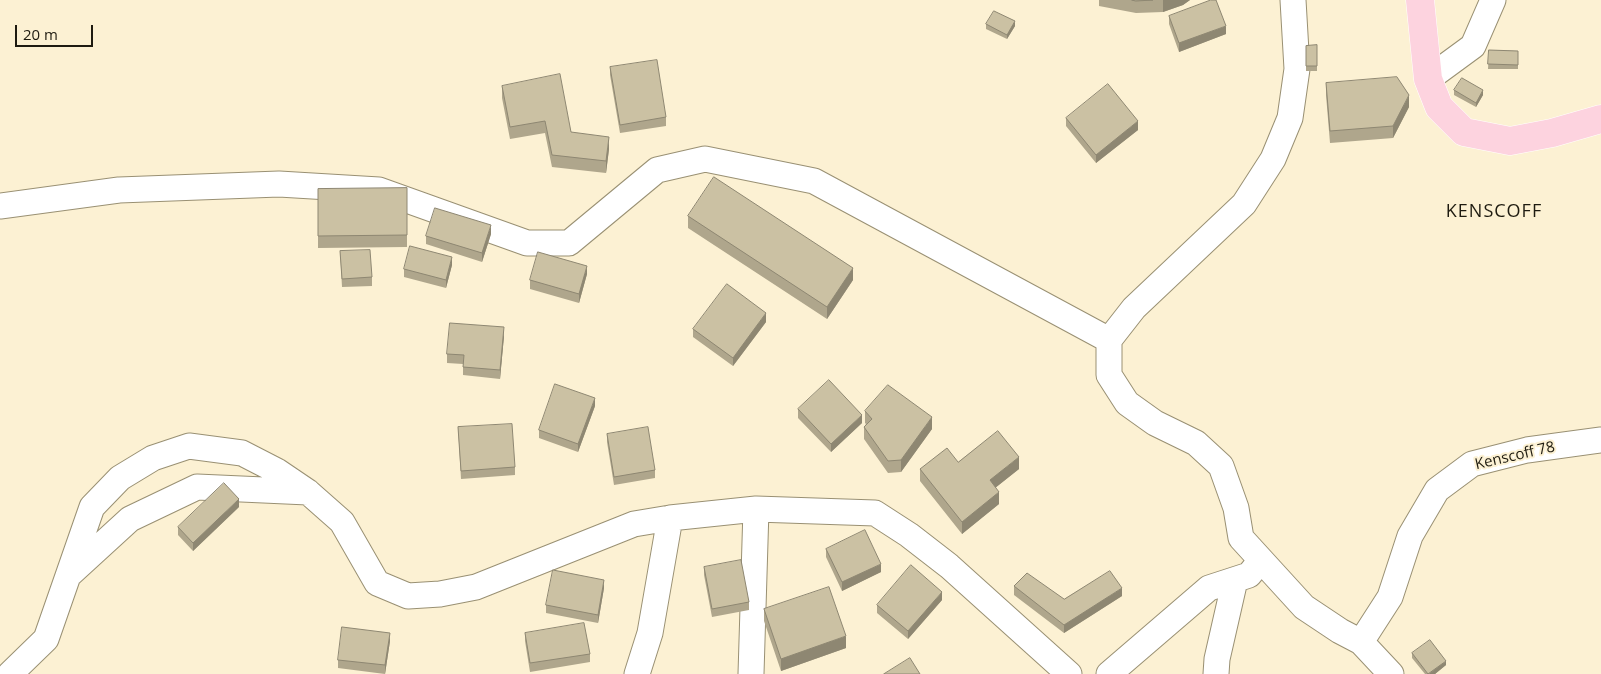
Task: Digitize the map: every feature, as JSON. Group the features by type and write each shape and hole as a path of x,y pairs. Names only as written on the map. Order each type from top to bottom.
{"main road":[{"path":"1420,0 1428,79 1439,106 1464,132 1510,141 1552,133 1601,119"}],"street":[{"path":"1293,0 1297,70 1290,118 1272,159 1244,204 1134,308 1109,340 1110,375 1126,404 1155,423 1196,443 1221,466 1236,508 1241,538 1304,607 1340,631 1361,642 1391,674"},
{"path":"1428,79 1473,46 1492,0"},
{"path":"0,206 129,190 278,184 379,190 527,243 569,243 657,170 705,159 814,181 1109,340"},
{"name":"Kenscoff 78","path":"1361,642 1390,597 1410,536 1437,490 1472,464 1527,450 1601,440"},
{"path":"10,674 46,640 92,507 120,478 153,458 190,446 242,453 277,471 308,492 342,522 377,583 408,596 440,594 476,587 634,524 670,518 756,509 874,513 910,535 949,566 1068,674"},
{"path":"70,574 130,519 197,486 308,492"},
{"path":"752,674 756,509"},
{"path":"637,674 650,633 670,518"},
{"path":"1109,674 1209,588 1248,575 1261,560"},
{"path":"1216,674 1217,659 1235,580"}],"building":[{"path":"1211,0 1216,0 1226,26 1179,43 1169,16"},
{"path":"994,11 1015,21 1007,35 986,24"},
{"path":"1317,45 1317,66 1306,66 1306,46"},
{"path":"1489,50 1518,51 1518,65 1488,64"},
{"path":"657,60 666,117 620,125 610,67"},
{"path":"560,74 571,132 609,137 606,161 552,155 545,121 510,127 502,86"},
{"path":"1397,77 1409,95 1393,126 1330,131 1326,83"},
{"path":"1462,78 1483,90 1476,103 1454,90"},
{"path":"1108,84 1138,121 1096,155 1066,118"},
{"path":"714,177 853,268 827,307 688,216"},
{"path":"407,188 407,235 318,236 318,189"},
{"path":"435,208 491,225 482,253 426,236"},
{"path":"410,246 452,257 446,280 404,269"},
{"path":"370,250 372,277 342,279 340,251"},
{"path":"538,252 587,266 579,294 530,280"},
{"path":"727,284 766,313 733,358 693,329"},
{"path":"450,323 504,327 500,370 463,367 464,355 447,354"},
{"path":"829,380 862,415 831,444 798,409"},
{"path":"555,384 595,398 578,444 539,430"},
{"path":"888,385 932,417 901,460 888,461 864,427 872,419 865,411"},
{"path":"512,424 515,467 461,471 458,427"},
{"path":"648,427 655,470 614,477 607,434"},
{"path":"998,431 1019,457 990,480 999,492 962,522 920,469 947,448 958,462"},
{"path":"224,483 239,499 193,543 178,527"},
{"path":"865,530 881,564 842,582 826,549"},
{"path":"741,560 749,602 712,609 704,567"},
{"path":"911,565 942,592 908,631 877,605"},
{"path":"553,570 604,580 598,615 546,605"},
{"path":"1110,571 1122,588 1064,625 1014,586 1027,573 1064,599"},
{"path":"829,587 846,636 781,659 764,609"},
{"path":"584,623 590,654 530,663 525,633"},
{"path":"342,627 390,633 385,665 338,660"},
{"path":"1430,640 1446,661 1428,674 1412,653"},
{"path":"910,658 920,674 884,674"}],"district":[{"name":"KENSCOFF","path":"1494,212"}]}
